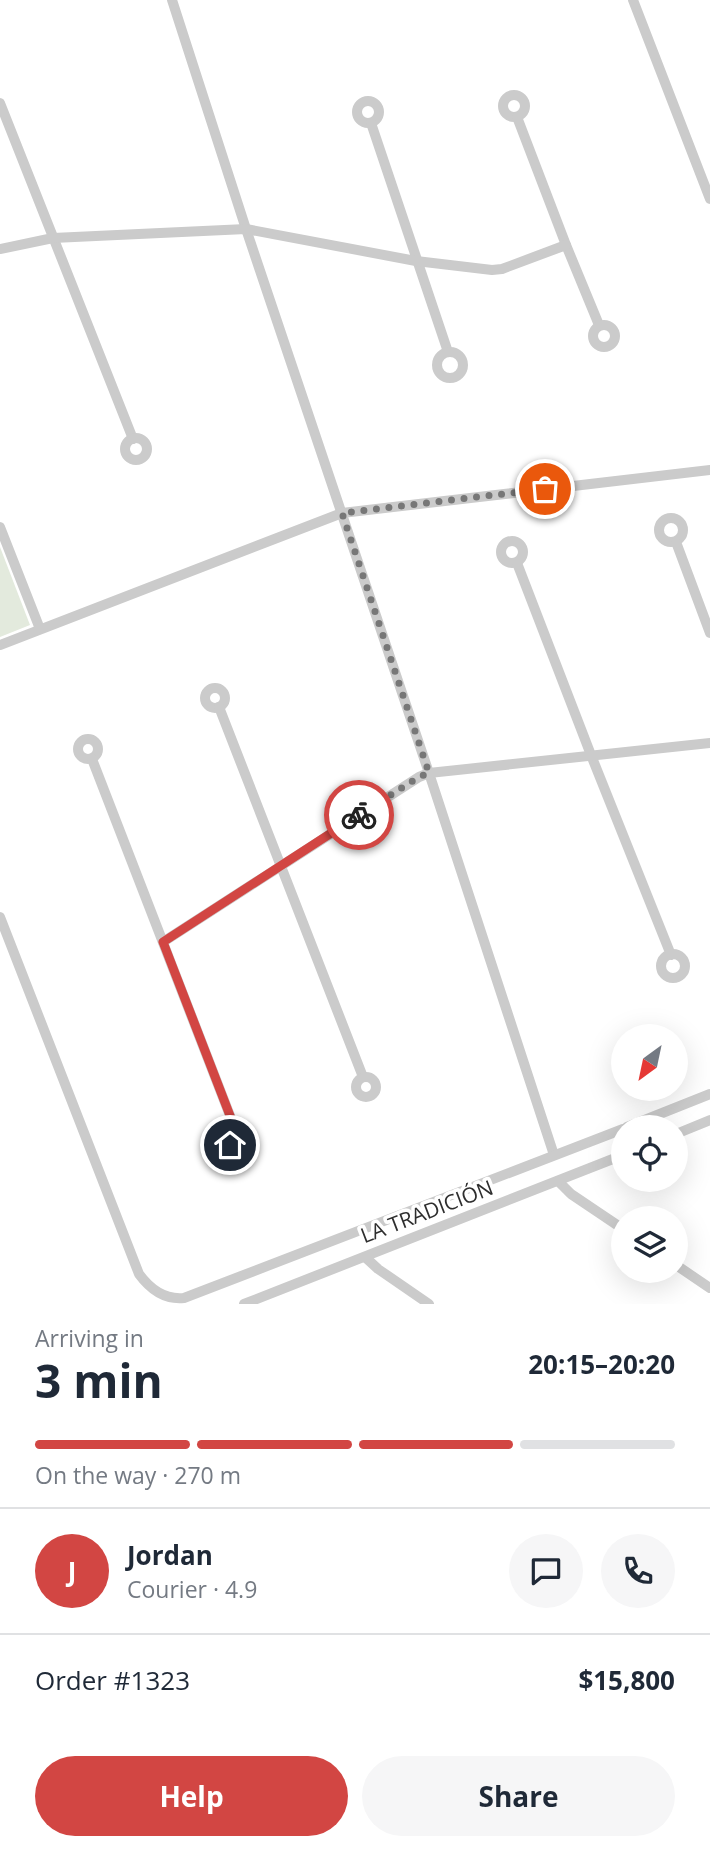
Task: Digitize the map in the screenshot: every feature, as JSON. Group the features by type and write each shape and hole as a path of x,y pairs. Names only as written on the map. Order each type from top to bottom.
{"street":[{"path":"172,0 554,1156"},
{"path":"633,0 710,199"},
{"path":"0,103 133,439"},
{"path":"517,117 599,325"},
{"path":"371,123 448,352"},
{"path":"0,249 54,238 246,229 416,261 492,270 502,269 566,245"},
{"path":"0,645 342,513 710,470"},
{"path":"0,527 40,629"},
{"path":"676,542 710,633"},
{"path":"517,563 671,955"},
{"path":"219,707 362,1077"},
{"path":"163,942 429,773 710,743"},
{"path":"92,759 234,1126"},
{"path":"0,917 139,1274 146,1285 169,1298 184,1298 611,1134"},
{"path":"658,1115 710,1094"},
{"path":"688,1129 710,1120"},
{"name":"LA TRADICIÓN","path":"244,1304 611,1160"},
{"path":"558,1181 571,1194 611,1221"},
{"path":"365,1257 429,1304"},
{"path":"688,1273 710,1288"}],"shaded area":[{"path":"0,547 30,625 0,637"}],"way so far":[{"path":"359,815 429,773 342,513 545,489"}],"route":[{"path":"230,1145 226,1140 227,1133 234,1126 163,942 359,815"}]}
